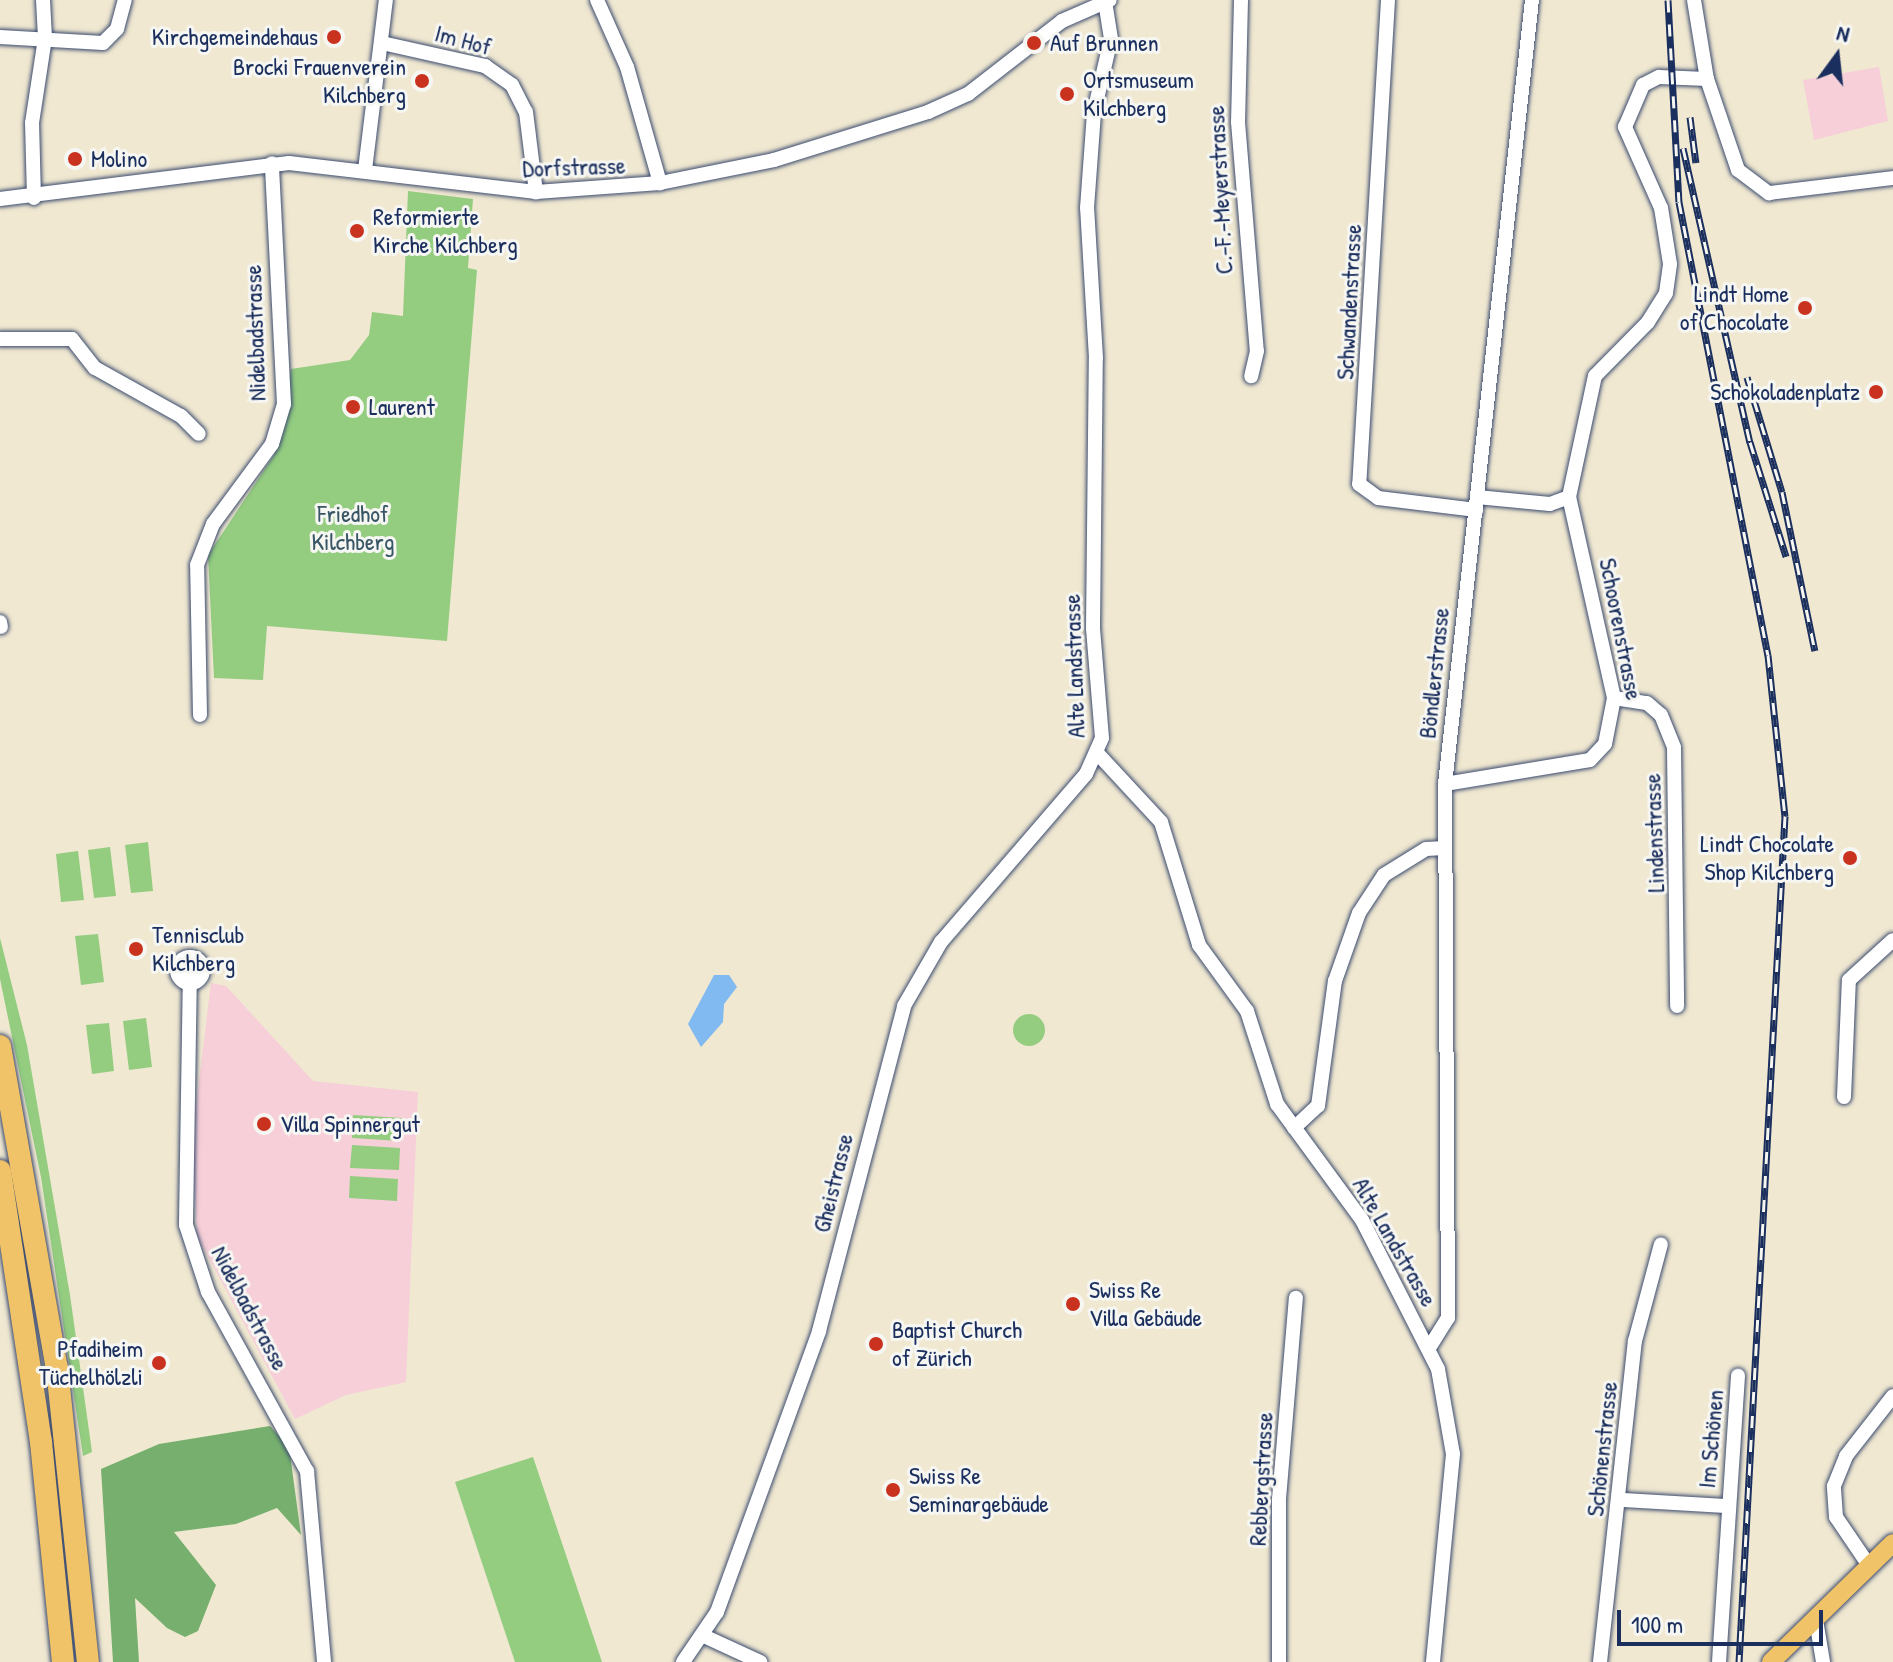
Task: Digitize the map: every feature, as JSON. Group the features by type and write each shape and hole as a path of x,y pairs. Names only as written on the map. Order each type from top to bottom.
{"highway":[{"path":"0,1046 57,1368 88,1662"},
{"path":"0,1171 38,1413 63,1662"}],"main road":[{"path":"1771,1662 1893,1543"}],"street":[{"path":"34,198 32,123 45,38 43,0"},
{"path":"0,37 112,40 125,0"},
{"path":"365,170 386,0"},
{"path":"597,0 645,121 660,183"},
{"name":"C.-F.-Meyerstrasse","path":"1241,0 1238,122 1257,351 1251,376"},
{"name":"Schwandenstrasse","path":"1388,0 1359,484 1378,498 1476,504"},
{"name":"Böndlerstrasse","path":"1429,1348 1448,1318 1445,784 1532,0"},
{"path":"1694,0 1707,79 1738,170 1761,190 1779,195 1893,178"},
{"name":"Dorfstrasse","path":"0,199 34,198 272,163 365,170 536,192 660,183 774,160 928,112 968,94 1062,21 1107,1"},
{"name":"Alte Landstrasse","path":"1107,1 1112,26 1094,112 1087,208 1096,358 1097,753 1161,822 1199,945 1247,1011 1277,1104 1362,1220 1429,1348 1453,1454 1433,1662"},
{"name":"Im Hof","path":"382,43 485,66 512,85 526,112 536,192"},
{"name":"Schoorenstrasse","path":"1445,784 1590,760 1614,721 1614,698 1569,497 1598,370 1654,314 1669,279 1661,208 1627,136 1628,108 1654,79 1707,79"},
{"name":"Nidelbadstrasse","path":"200,715 197,565 213,524 272,444 284,404 272,163"},
{"path":"0,339 72,339 95,368 181,416 199,434"},
{"path":"1476,504 1550,504 1569,497"},
{"name":"Lindenstrasse","path":"1614,698 1647,703 1661,715 1674,748 1677,1006"},
{"name":"Gheistrasse","path":"683,1662 706,1637 819,1331 904,1006 941,942 1097,753"},
{"path":"1294,1128 1318,1106 1335,981 1359,913 1384,875 1426,849 1444,848"},
{"path":"1844,1097 1849,980 1893,940"},
{"name":"Nidelbadstrasse","path":"190,968 186,1225 208,1292 307,1471 324,1662"},
{"name":"Schönenstrasse","path":"1600,1662 1622,1500 1635,1341 1661,1244"},
{"name":"Rebbergstrasse","path":"1279,1662 1279,1499 1296,1298"},
{"name":"Im Schönen","path":"1719,1662 1738,1376"},
{"path":"1870,1567 1836,1517 1834,1486 1846,1456 1893,1396"},
{"name":"Im Schönen","path":"1622,1500 1727,1506"},
{"path":"1816,1620 1823,1662"},
{"path":"706,1637 760,1662"}],"shaded area":[{"path":"1879,67 1888,121 1814,140 1803,80"},
{"path":"211,983 226,986 313,1081 418,1092 406,1382 346,1395 295,1419 197,1236 192,1139"}],"green space":[{"name":"Friedhof Kilchberg","path":"408,191 473,199 468,268 477,270 447,641 267,626 263,680 214,678 208,555 274,455 291,369 350,360 369,335 372,312 403,316"},
{"path":"148,842 153,891 131,893 125,845"},
{"path":"110,847 116,896 94,898 88,850"},
{"path":"78,851 84,900 61,902 56,854"},
{"path":"98,934 104,982 81,985 75,936"},
{"path":"0,938 27,1045 70,1295 92,1452 83,1456 41,1177 0,979"},
{"path":"1029,1014 1041,1018 1045,1030 1041,1042 1029,1046 1017,1042 1013,1030 1017,1018"},
{"path":"146,1018 152,1067 129,1070 123,1021"},
{"path":"109,1023 114,1071 92,1074 86,1025"},
{"path":"353,1115 402,1118 400,1141 352,1138"},
{"path":"352,1145 400,1148 399,1170 350,1168"},
{"path":"350,1176 398,1179 397,1201 349,1198"},
{"path":"270,1426 289,1447 301,1535 277,1508 236,1524 174,1532 216,1585 198,1631 185,1637 167,1628 135,1598 139,1662 113,1662 101,1469 159,1444"},
{"path":"533,1457 602,1662 515,1662 455,1482"}],"water":[{"path":"714,975 729,975 737,987 724,1004 723,1022 701,1047 688,1024"}],"railway":[{"path":"1668,0 1679,202 1768,655 1785,816 1739,1662"},
{"path":"1690,117 1696,163"},
{"path":"1683,148 1750,442 1786,556"},
{"path":"1747,377 1782,492 1815,651"}],"place":[{"name":"Kirchgemeindehaus","path":"334,37"},
{"name":"Auf Brunnen","path":"1034,43"},
{"name":"Brocki Frauenverein Kilchberg","path":"422,81"},
{"name":"Ortsmuseum Kilchberg","path":"1067,94"},
{"name":"Molino","path":"75,159"},
{"name":"Reformierte Kirche Kilchberg","path":"357,231"},
{"name":"Lindt Home of Chocolate","path":"1805,308"},
{"name":"Schokoladenplatz","path":"1876,392"},
{"name":"Laurent","path":"353,407"},
{"name":"Lindt Chocolate Shop Kilchberg","path":"1850,858"},
{"name":"Tennisclub Kilchberg","path":"136,949"},
{"name":"Villa Spinnergut","path":"264,1124"},
{"name":"Swiss Re Villa Gebäude","path":"1073,1304"},
{"name":"Baptist Church of Zürich","path":"876,1344"},
{"name":"Pfadiheim Tüchelhölzli","path":"159,1363"},
{"name":"Swiss Re Seminargebäude","path":"893,1490"}]}
